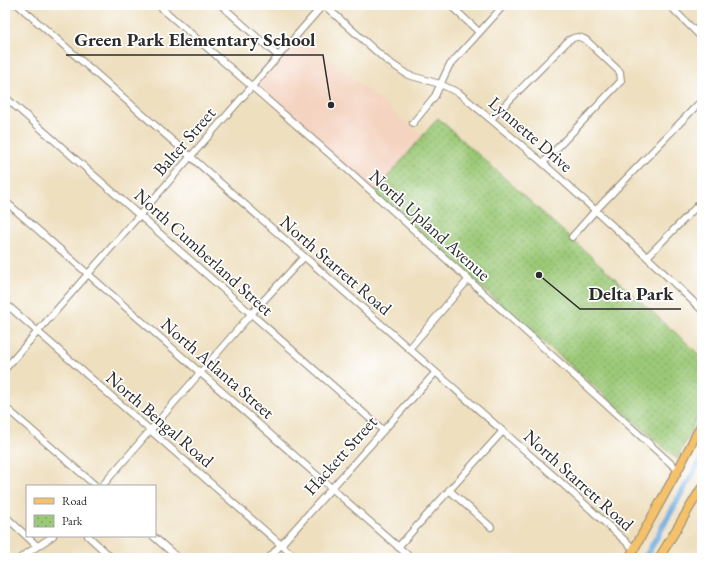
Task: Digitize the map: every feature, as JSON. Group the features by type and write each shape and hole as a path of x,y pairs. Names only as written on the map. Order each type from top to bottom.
{"main road":[{"path":"629,558 702,424"},
{"path":"659,558 701,491"}],"street":[{"name":"North Starrett Road","path":"18,5 634,549"},
{"name":"North Upland Avenue","path":"158,5 348,170 678,470"},
{"path":"221,5 278,56"},
{"name":"Balter Street","path":"5,369 324,5"},
{"name":"Lynnette Drive","path":"324,5 386,60 408,75 440,84 459,93 543,163 647,257 702,310"},
{"path":"450,5 479,32"},
{"path":"413,123 435,96 449,66 504,5"},
{"path":"669,5 702,38"},
{"path":"491,119 569,40 575,37 586,40 620,72 621,81 543,163"},
{"name":"North Cumberland Street","path":"5,97 383,430"},
{"path":"572,238 595,211 702,100"},
{"name":"North Atlanta Street","path":"5,201 411,558"},
{"path":"647,257 702,201"},
{"path":"103,485 251,314 304,257"},
{"path":"409,349 468,280"},
{"name":"North Bengal Road","path":"5,303 296,558"},
{"name":"Hackett Street","path":"269,558 435,373"},
{"path":"5,407 95,485"},
{"path":"398,547 502,432"},
{"path":"449,490 491,527"},
{"path":"5,516 26,536"},
{"path":"27,537 37,546"},
{"path":"20,558 51,537"},
{"path":"89,537 112,558"},
{"path":"154,537 178,558"}],"shaded area":[{"path":"301,35 422,136 374,193 256,88"}],"green space":[{"path":"438,118 702,357 702,407 677,459 374,193"}],"waterway":[{"path":"645,558 702,457"}],"place":[{"name":"Green Park Elementary School","path":"331,105"},
{"name":"Delta Park","path":"539,275"}]}
